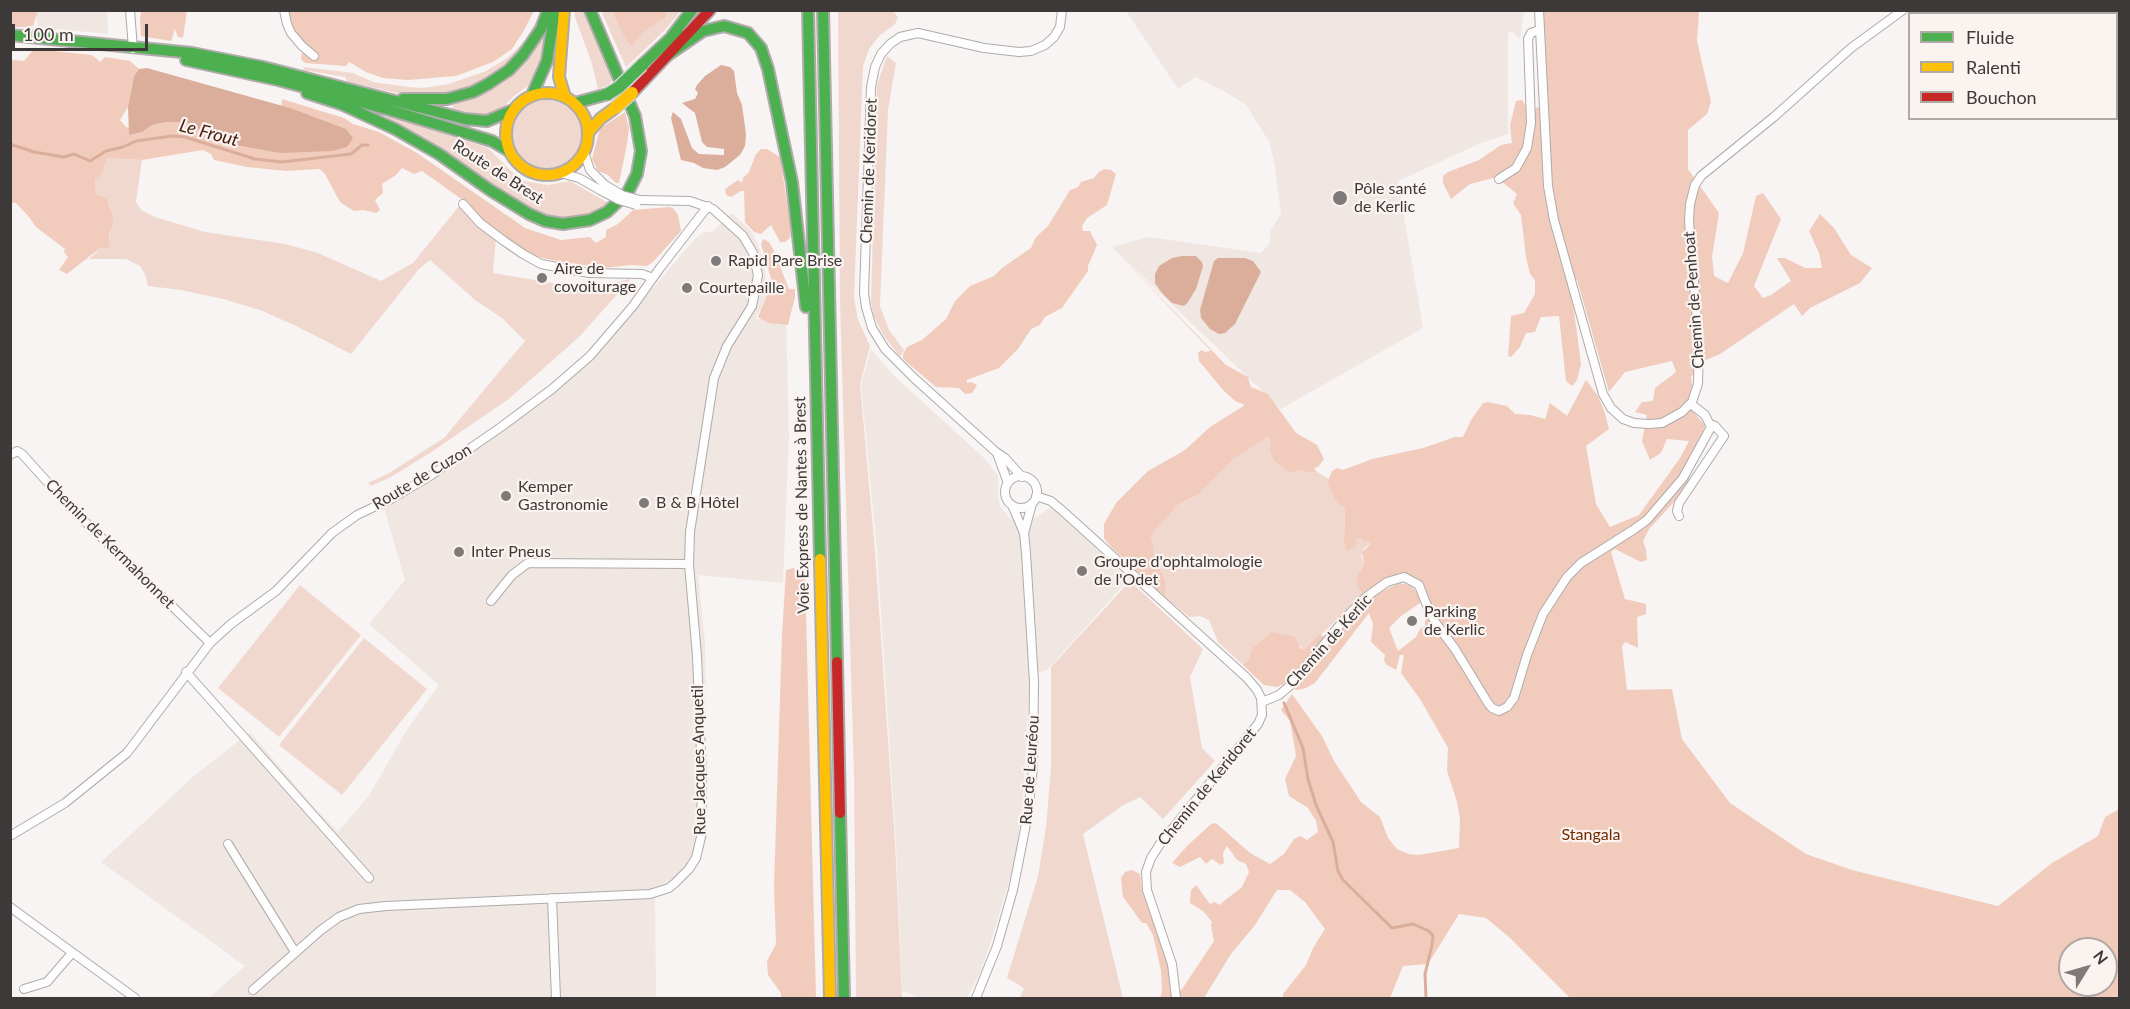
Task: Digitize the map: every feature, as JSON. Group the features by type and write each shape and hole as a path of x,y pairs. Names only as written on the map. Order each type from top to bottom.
{"main road":[{"name":"Route de Brest","path":"367,94 428,100 447,99 473,92 497,79 519,60 541,29 548,10"},
{"path":"532,95 547,61 555,10"},
{"path":"564,10 559,77 570,100 582,112 588,133 584,152 574,165 560,173 541,175 528,171 509,151 506,126 513,110 521,101 543,92 554,93 570,100 608,94 703,31 724,26 736,28 748,33 758,43 777,109 795,204 817,415"},
{"name":"Route de Brest","path":"235,70 365,114 427,146 529,214 554,223 579,223 602,215 618,203 635,180 640,158 640,137 635,116 590,10"},
{"path":"588,133 600,119 615,108 692,10"},
{"path":"672,36 699,10"},
{"path":"668,55 710,10"},
{"name":"Voie Express de Nantes à Brest","path":"808,10 830,999"},
{"name":"Voie Express de Nantes à Brest","path":"823,10 844,999"},
{"name":"Route de Brest","path":"10,35 114,45 235,70 390,110 492,141 509,151"},
{"name":"Route de Brest","path":"133,48 192,53 242,62 428,111 478,121 494,120 513,110"}],"street":[{"path":"130,10 133,48"},
{"path":"284,10 286,24 291,33 314,56"},
{"name":"Chemin de Keridoret","path":"1022,477 1008,461 896,361 876,336 868,319 864,293 873,77 877,60 884,49 905,35 918,33 997,50 1031,51 1045,45 1054,37 1062,21 1062,10"},
{"path":"1539,10 1550,202 1603,394 1611,408 1619,415 1628,421 1642,424 1668,421 1690,404 1705,415 1710,424 1724,436 1679,503 1677,511 1679,516"},
{"name":"Chemin de Penhoat","path":"1690,404 1697,389 1700,364 1689,221 1690,204 1695,185 1701,176 1784,108 1851,48 1903,10"},
{"path":"1499,179 1516,168 1527,148 1531,123 1528,39 1531,33 1539,30"},
{"path":"584,152 590,170 602,187"},
{"path":"560,173 574,176 638,202 690,201 708,207"},
{"path":"463,204 476,219 504,241 541,264 589,273 642,274 653,278"},
{"name":"Route de Cuzon","path":"10,836 65,803 127,753 210,643 231,624 276,591 327,537 364,511 391,499 430,476 552,389 599,346 633,306 708,207"},
{"name":"Rue Jacques Anquetil","path":"253,990 339,917 358,909 639,895 669,888 681,878 696,858 701,837 702,779 697,656 689,564 690,532 714,378 727,346 752,306 758,280 755,259 743,236 724,217 708,207"},
{"name":"Chemin de Kerlic","path":"1262,702 1279,694 1292,684 1347,616 1366,597 1386,582 1404,577 1419,585 1435,622 1455,649 1488,703 1499,711 1507,707 1514,698 1543,614 1560,586 1581,563 1633,530 1665,500 1683,478 1701,448 1711,427 1710,424"},
{"name":"Chemin de Kermahonnet","path":"10,455 17,451 22,454 77,514 210,643"},
{"name":"Chemin de Keridoret","path":"996,452 1008,483"},
{"path":"1034,500 1034,483 1022,477 1014,478 1008,483 1006,494 1012,505 1022,508 1034,500 1056,505 1247,678 1257,690 1262,702"},
{"name":"Rue de Leuréou","path":"1024,534 1034,500"},
{"name":"Rue de Leuréou","path":"976,999 1009,906 1021,856 1031,792 1034,681 1024,534 1012,505"},
{"path":"491,601 512,575 528,563 689,564"},
{"path":"186,672 369,878"},
{"name":"Chemin de Keridoret","path":"1176,999 1172,964 1146,885 1146,872 1151,858 1258,724 1262,715 1262,702"},
{"path":"228,844 296,952"},
{"path":"552,898 556,999"},
{"path":"10,907 135,999"},
{"path":"24,990 46,982 72,953"}],"shaded area":[{"path":"36,11 107,11 108,34 38,27"},
{"path":"544,11 533,37 498,75 454,95 406,95 352,83 345,77 303,70 304,67 353,73 373,82 409,87 423,88 449,84 486,71 506,59 525,41"},
{"path":"574,11 586,11 614,78 608,85 598,89 592,64"},
{"path":"601,11 681,11 664,31 626,67"},
{"path":"838,11 893,11 898,17 895,24 879,36 869,49 863,66 854,298 858,320 870,346 860,384 875,551 895,841 902,998 856,998 854,776 840,301"},
{"name":"Pôle santé de Kerlic","path":"1126,11 1524,11 1520,39 1511,31 1508,33 1508,134 1479,144 1398,181 1423,328 1281,409 1112,247 1149,237 1261,253 1270,243 1270,231 1281,214 1270,143 1246,105 1196,77 1178,89"},
{"path":"546,30 541,57 532,83 514,96 500,111 493,114 479,114 452,109 453,104 474,98 511,75 533,50 542,32"},
{"path":"887,56 896,63 888,110 880,306 889,330 904,350 900,357 884,336 874,317 871,302 877,85"},
{"path":"540,100 554,100 566,105 576,115 581,134 576,153 566,163 554,168 540,168 528,163 518,153 513,141 513,127 518,115 528,105"},
{"path":"388,112 488,148 524,181 548,185 570,181 610,204 587,217 563,219 534,212 426,140 385,120"},
{"path":"107,158 142,160 136,202 141,210 155,217 205,232 285,244 318,253 381,281 413,263 460,205 496,238 493,273 589,289 630,280 580,336 510,398 430,453 391,477 371,486 368,483 389,473 444,438 525,341 502,318 475,300 430,260 419,269 351,354 260,310 181,290 148,286 140,266 126,259 89,259 100,248 110,248 109,233 114,224 110,205 96,193 95,180 102,174"},
{"path":"732,213 752,232 765,261 766,293 755,319 786,319 789,435 783,583 698,575 705,642 707,837 700,859 685,881 672,890 655,897 656,998 209,998 245,966 101,862 194,776 250,732 338,832 370,794 406,731 439,685 369,624 405,580 384,508 430,481 532,409 592,360 693,241 702,233 713,231"},
{"path":"871,349 892,374 984,458 998,476 1000,506 1010,519 1035,518 1051,507 1129,579 1047,670 1030,675 1022,815 1013,868 981,971 967,998 921,998 902,991 896,842 877,551 861,385"},
{"path":"1267,436 1272,440 1271,445 1300,470 1307,473 1317,472 1329,479 1327,483 1337,503 1345,508 1344,543 1362,538 1364,542 1369,541 1371,544 1364,548 1361,556 1364,565 1357,576 1356,584 1362,594 1306,650 1271,632 1252,648 1249,659 1243,665 1218,642 1209,620 1200,616 1189,617 1165,597 1165,580 1156,561 1151,535 1179,504 1199,494 1235,458"},
{"path":"1130,581 1203,649 1190,677 1202,748 1215,761 1163,819 1140,797 1122,806 1083,834 1123,998 1020,998 1024,988 1007,978 1038,876 1046,827 1051,768 1051,667"},
{"path":"300,585 361,635 279,737 218,688"},
{"path":"364,638 427,689 342,795 279,745"}],"green space":[{"path":"38,10 33,26 29,27 11,27 10,11"},
{"path":"664,10 667,13 666,17 646,30 631,46 612,11"},
{"path":"141,11 187,11 183,38 178,37 175,29 171,41 141,36"},
{"path":"286,11 534,11 512,49 493,62 456,76 408,80 383,78 366,72 349,62 346,66 305,63 301,59 303,45 294,34"},
{"name":"Stangala","path":"1543,11 1699,11 1697,41 1711,102 1707,114 1688,130 1688,169 1719,213 1712,257 1714,276 1728,283 1743,253 1756,196 1763,193 1781,219 1754,286 1763,298 1791,281 1777,258 1785,258 1805,268 1822,268 1819,253 1809,231 1820,214 1834,228 1851,255 1872,268 1860,283 1810,308 1802,316 1794,304 1720,354 1706,360 1691,377 1693,390 1687,405 1705,425 1686,489 1649,529 1643,542 1647,560 1641,562 1615,549 1611,552 1625,599 1646,604 1646,614 1637,617 1638,648 1625,642 1622,646 1627,690 1672,689 1682,739 1730,803 1806,854 1852,870 1998,906 2052,863 2098,836 2105,817 2119,809 2119,998 1570,998 1509,937 1486,918 1459,914 1428,964 1403,966 1390,998 1283,998 1283,994 1306,965 1325,929 1305,902 1290,890 1277,890 1255,925 1231,954 1204,998 1160,998 1161,971 1153,935 1146,923 1142,923 1123,897 1121,878 1125,872 1132,870 1140,874 1142,891 1168,962 1176,994 1182,989 1214,941 1212,922 1203,911 1190,903 1191,890 1196,885 1210,904 1215,902 1219,905 1242,887 1249,872 1246,864 1237,860 1227,846 1223,853 1224,863 1221,865 1212,859 1206,864 1200,857 1180,867 1172,863 1211,824 1216,823 1250,853 1270,864 1284,854 1294,839 1300,836 1307,840 1318,832 1316,821 1308,808 1289,796 1285,779 1296,756 1290,721 1281,710 1292,694 1322,736 1334,761 1361,802 1380,817 1388,838 1397,849 1418,855 1459,848 1460,819 1447,771 1448,748 1420,699 1401,673 1404,655 1400,655 1396,670 1387,665 1384,661 1385,655 1371,642 1373,624 1369,613 1315,683 1306,688 1293,689 1304,674 1301,667 1290,681 1277,687 1264,685 1243,665 1249,659 1252,648 1271,632 1295,637 1300,648 1305,649 1320,634 1331,642 1363,604 1399,583 1409,585 1421,600 1389,628 1398,651 1416,637 1420,629 1425,626 1429,615 1429,605 1425,589 1416,577 1401,573 1381,581 1362,594 1356,584 1357,576 1364,565 1362,552 1371,544 1369,541 1364,542 1361,538 1356,540 1356,546 1347,551 1344,543 1345,508 1337,503 1327,483 1332,471 1337,468 1343,470 1372,459 1423,448 1455,437 1463,437 1483,403 1507,406 1515,414 1545,419 1550,403 1567,416 1586,380 1598,396 1609,429 1586,446 1596,504 1610,527 1639,515 1680,458 1689,441 1667,439 1661,453 1650,460 1642,441 1647,415 1635,412 1642,402 1653,401 1655,388 1676,372 1672,361 1625,372 1609,392 1577,280 1568,280 1581,364 1577,380 1572,386 1566,381 1559,316 1541,317 1535,332 1526,333 1520,347 1511,357 1508,356 1511,316 1524,313 1535,294 1535,280 1530,274 1526,257 1521,215 1513,203 1517,194 1501,181 1493,178 1470,184 1451,199 1443,183 1443,176 1479,160 1501,145 1512,143 1510,125 1516,101 1522,100 1527,108 1547,107"},
{"path":"34,49 92,55 100,62 105,57 130,61 139,69 134,76 128,107 120,120 126,127 141,132 152,125 166,122 189,123 214,141 281,108 282,99 344,118 353,124 379,132 417,153 525,228 561,240 590,237 596,243 606,237 606,230 618,224 633,210 669,207 673,208 678,215 681,231 647,266 603,268 563,262 531,256 480,217 467,203 422,171 414,174 402,168 382,184 383,193 375,200 380,210 376,213 363,210 354,211 340,202 320,169 286,171 247,167 214,160 211,154 203,150 142,160 107,158 102,174 95,180 96,193 106,198 112,212 114,224 109,233 110,248 100,248 67,274 59,270 68,257 64,252 65,249 36,227 16,203 11,202 11,60 24,61"},
{"path":"625,112 629,128 627,144 619,183 616,183 608,175 598,171 592,159 602,127"},
{"path":"761,149 767,149 780,157 791,228 790,238 785,242 780,242 771,225 761,234 754,232 745,222 744,191 731,197 726,195 725,189 738,180 742,183 756,154"},
{"path":"1104,169 1116,174 1107,205 1087,218 1082,226 1083,231 1090,231 1097,245 1088,271 1062,308 1045,317 1040,325 1031,329 1018,349 999,368 967,380 967,383 977,385 972,393 965,394 959,388 936,387 903,359 907,347 922,340 946,319 955,301 970,286 994,276 1031,248 1036,237 1048,226 1070,190 1078,187 1081,182 1094,178"},
{"path":"763,239 769,242 773,249 789,289 795,289 788,325 768,323 758,317 772,282 761,244"},
{"path":"1112,247 1226,365 1248,377 1251,387 1268,394 1296,433 1317,445 1324,459 1318,467 1314,468 1317,472 1307,473 1300,470 1291,473 1274,460 1270,451 1271,440 1267,437 1235,458 1199,494 1179,504 1151,535 1156,561 1165,580 1165,597 1110,546 1104,538 1104,524 1116,503 1148,471 1185,450 1210,427 1245,405 1235,401 1223,390 1199,361 1198,353 1201,350 1211,351"},
{"path":"793,568 805,573 816,998 781,998 781,993 768,975 767,961 776,944 774,887 782,635 786,570"}],"water":[{"path":"721,65 730,67 734,71 746,134 745,146 740,155 725,167 717,170 703,168 681,160 671,118 673,112 681,119 692,148 699,154 724,155 724,149 707,147 702,142 695,113 682,103 695,99 698,93 695,89 697,85"},
{"path":"147,68 290,108 346,129 353,138 347,147 332,151 280,153 214,141 189,123 166,122 152,125 142,132 129,135 128,107 134,76 139,69"},
{"path":"1196,256 1203,266 1196,289 1184,306 1172,303 1155,283 1155,274 1159,266 1172,258"},
{"path":"1218,258 1245,258 1253,261 1261,272 1235,324 1225,333 1219,334 1210,329 1201,318 1200,310 1214,261"}],"waterway":[{"name":"Le Frout","path":"10,144 34,152 64,157 74,154 90,161 106,151 136,141 172,136 185,137 255,159 282,162 351,154 362,145 368,145"},
{"path":"1284,703 1303,748 1308,779 1316,805 1333,842 1338,871 1343,880 1392,928 1413,924 1429,931 1433,936 1425,974 1426,998"}],"traffic: fast":[{"path":"403,99 447,99 473,92 488,84 509,70 523,55 541,29 548,10"},
{"path":"532,95 547,61 555,10"},
{"path":"307,93 341,104 395,129 439,154 529,214 545,221 563,224 590,220 607,212 628,192 637,174 641,151 635,116 590,10"},
{"path":"672,36 692,10"},
{"path":"808,10 820,559"},
{"path":"823,10 837,662"},
{"path":"668,55 703,31 724,26 748,33 761,48 768,69 792,182 806,307"},
{"path":"642,65 678,31"},
{"path":"10,35 192,53 263,67 465,119 487,121 513,110"},
{"path":"186,60 278,80 390,110 492,141 509,151"},
{"path":"608,94 619,87 642,65"},
{"path":"575,103 608,94"},
{"path":"840,813 844,998"}],"traffic: slow":[{"path":"564,10 559,77 565,97"},
{"path":"539,93 555,93 570,100 581,111 588,126 588,134 585,150 576,163 555,175 539,175 524,168 513,157 506,142 506,126 513,111 524,100 539,93"},
{"path":"615,108 632,93"},
{"path":"588,133 600,119 615,108"},
{"path":"820,559 830,998"}],"traffic: jam":[{"path":"632,93 710,10"},
{"path":"837,662 840,813"}],"place":[{"name":"Pôle santé de Kerlic","path":"1340,198"},
{"name":"Rapid Pare Brise","path":"716,261"},
{"name":"Aire de covoiturage","path":"542,278"},
{"name":"Courtepaille","path":"687,288"},
{"name":"Kemper Gastronomie","path":"506,496"},
{"name":"B & B Hôtel","path":"644,503"},
{"name":"Inter Pneus","path":"459,552"},
{"name":"Groupe d'ophtalmologie de l'Odet","path":"1082,571"},
{"name":"Parking de Kerlic","path":"1412,621"}]}
